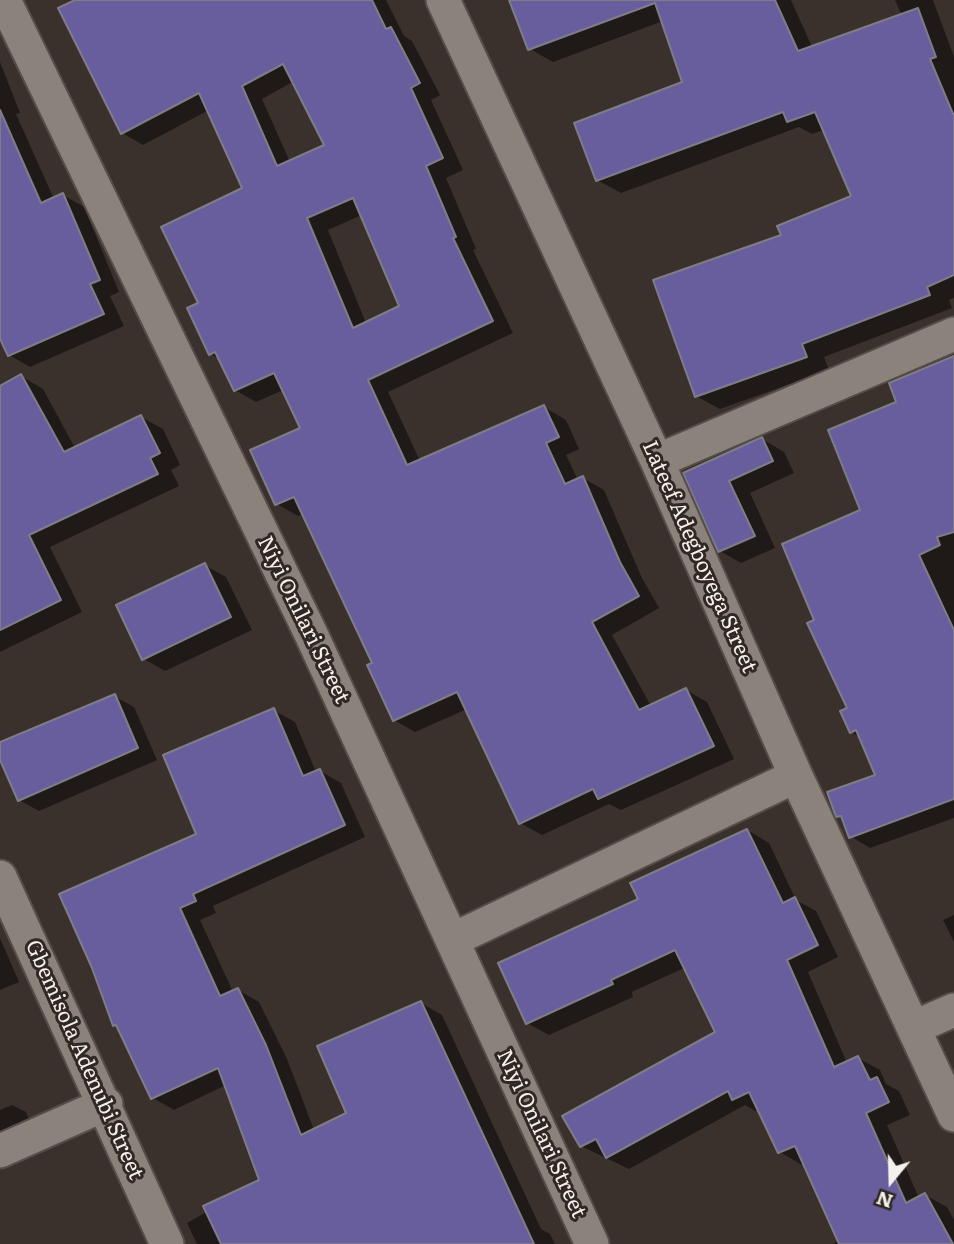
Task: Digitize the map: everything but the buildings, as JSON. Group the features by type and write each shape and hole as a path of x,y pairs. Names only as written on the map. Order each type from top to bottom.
{"street":[{"name":"Niyi Onilari Street","path":"4,0 312,634 592,1244"},
{"name":"Lateef Adegboyega Street","path":"443,0 657,461 796,776 954,1115"},
{"path":"657,461 954,334"},
{"path":"452,940 796,776"},
{"name":"Gbemisola Adenubi Street","path":"0,877 106,1104 167,1244"},
{"path":"915,1027 954,1010"},
{"path":"0,1151 106,1104"}]}
